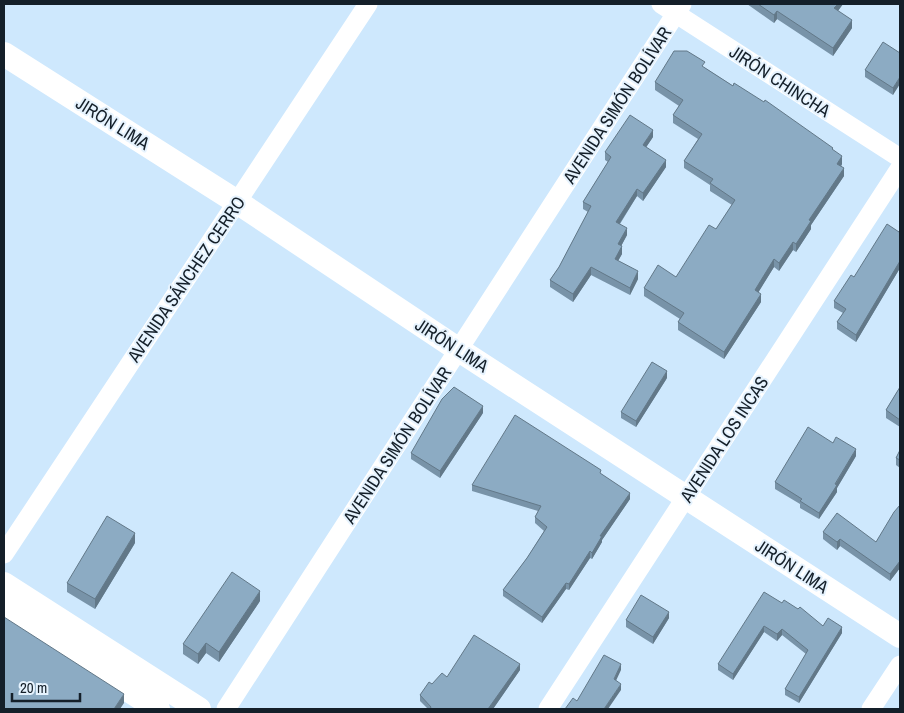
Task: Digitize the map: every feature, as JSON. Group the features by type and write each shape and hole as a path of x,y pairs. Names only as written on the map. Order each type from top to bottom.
{"street":[{"name":"AVENIDA SÁNCHEZ CERRO","path":"4,554 368,4"},
{"name":"JIRÓN CHINCHA","path":"673,7 900,158"},
{"name":"AVENIDA SIMÓN BOLÍVAR","path":"226,709 459,350 673,7"},
{"name":"JIRÓN LIMA","path":"5,59 237,202 459,350 900,636"},
{"name":"AVENIDA LOS INCAS","path":"548,709 900,168"},
{"path":"4,584 200,709"},
{"path":"4,610 158,709"},
{"path":"871,709 900,665"}],"building":[{"path":"758,4 838,4 834,8 852,20 833,48 777,11 774,15"},
{"path":"883,42 900,53 900,77 893,88 865,70"},
{"path":"674,51 687,51 705,62 702,66 733,86 734,83 764,102 765,100 833,148 842,156 837,164 844,168 809,220 811,221 796,244 793,242 779,263 774,259 755,290 761,294 724,352 678,322 684,313 644,288 658,265 676,277 709,225 716,229 735,200 710,183 713,179 684,161 702,134 673,115 683,100 655,82"},
{"path":"630,115 653,130 643,145 666,160 643,193 637,189 616,222 627,228 618,244 622,246 615,259 638,271 630,288 591,267 573,294 550,280 559,267 591,206 583,202 611,157 605,152"},
{"path":"887,224 899,232 900,230 900,261 856,335 837,322 846,309 834,301 851,275 854,277"},
{"path":"652,362 667,371 636,421 621,412"},
{"path":"454,387 483,406 440,471 411,453 442,399"},
{"path":"900,387 900,420 886,410"},
{"path":"515,415 601,470 600,473 630,493 600,536 602,536 592,553 590,551 569,584 566,583 542,617 503,590 547,527 535,517 541,506 472,485"},
{"path":"808,427 833,443 836,437 856,449 835,484 837,485 819,513 800,501 802,499 775,482"},
{"path":"900,450 900,460 896,458"},
{"path":"900,505 900,561 890,574 840,539 837,542 823,532 837,513 876,542"},
{"path":"107,516 135,533 95,599 67,583"},
{"path":"232,572 260,591 219,652 206,643 198,654 183,644"},
{"path":"764,592 782,603 784,600 798,609 800,607 823,626 828,618 842,627 799,697 785,689 808,650 782,629 777,634 764,626 733,674 718,664"},
{"path":"641,595 669,612 653,637 626,620"},
{"path":"4,617 124,694 114,709 4,709"},
{"path":"474,635 520,664 488,709 430,709 431,707 420,695 429,682 432,684 442,673 447,677"},
{"path":"604,655 621,664 614,679 621,684 604,709 565,709 573,698 577,701"}]}
